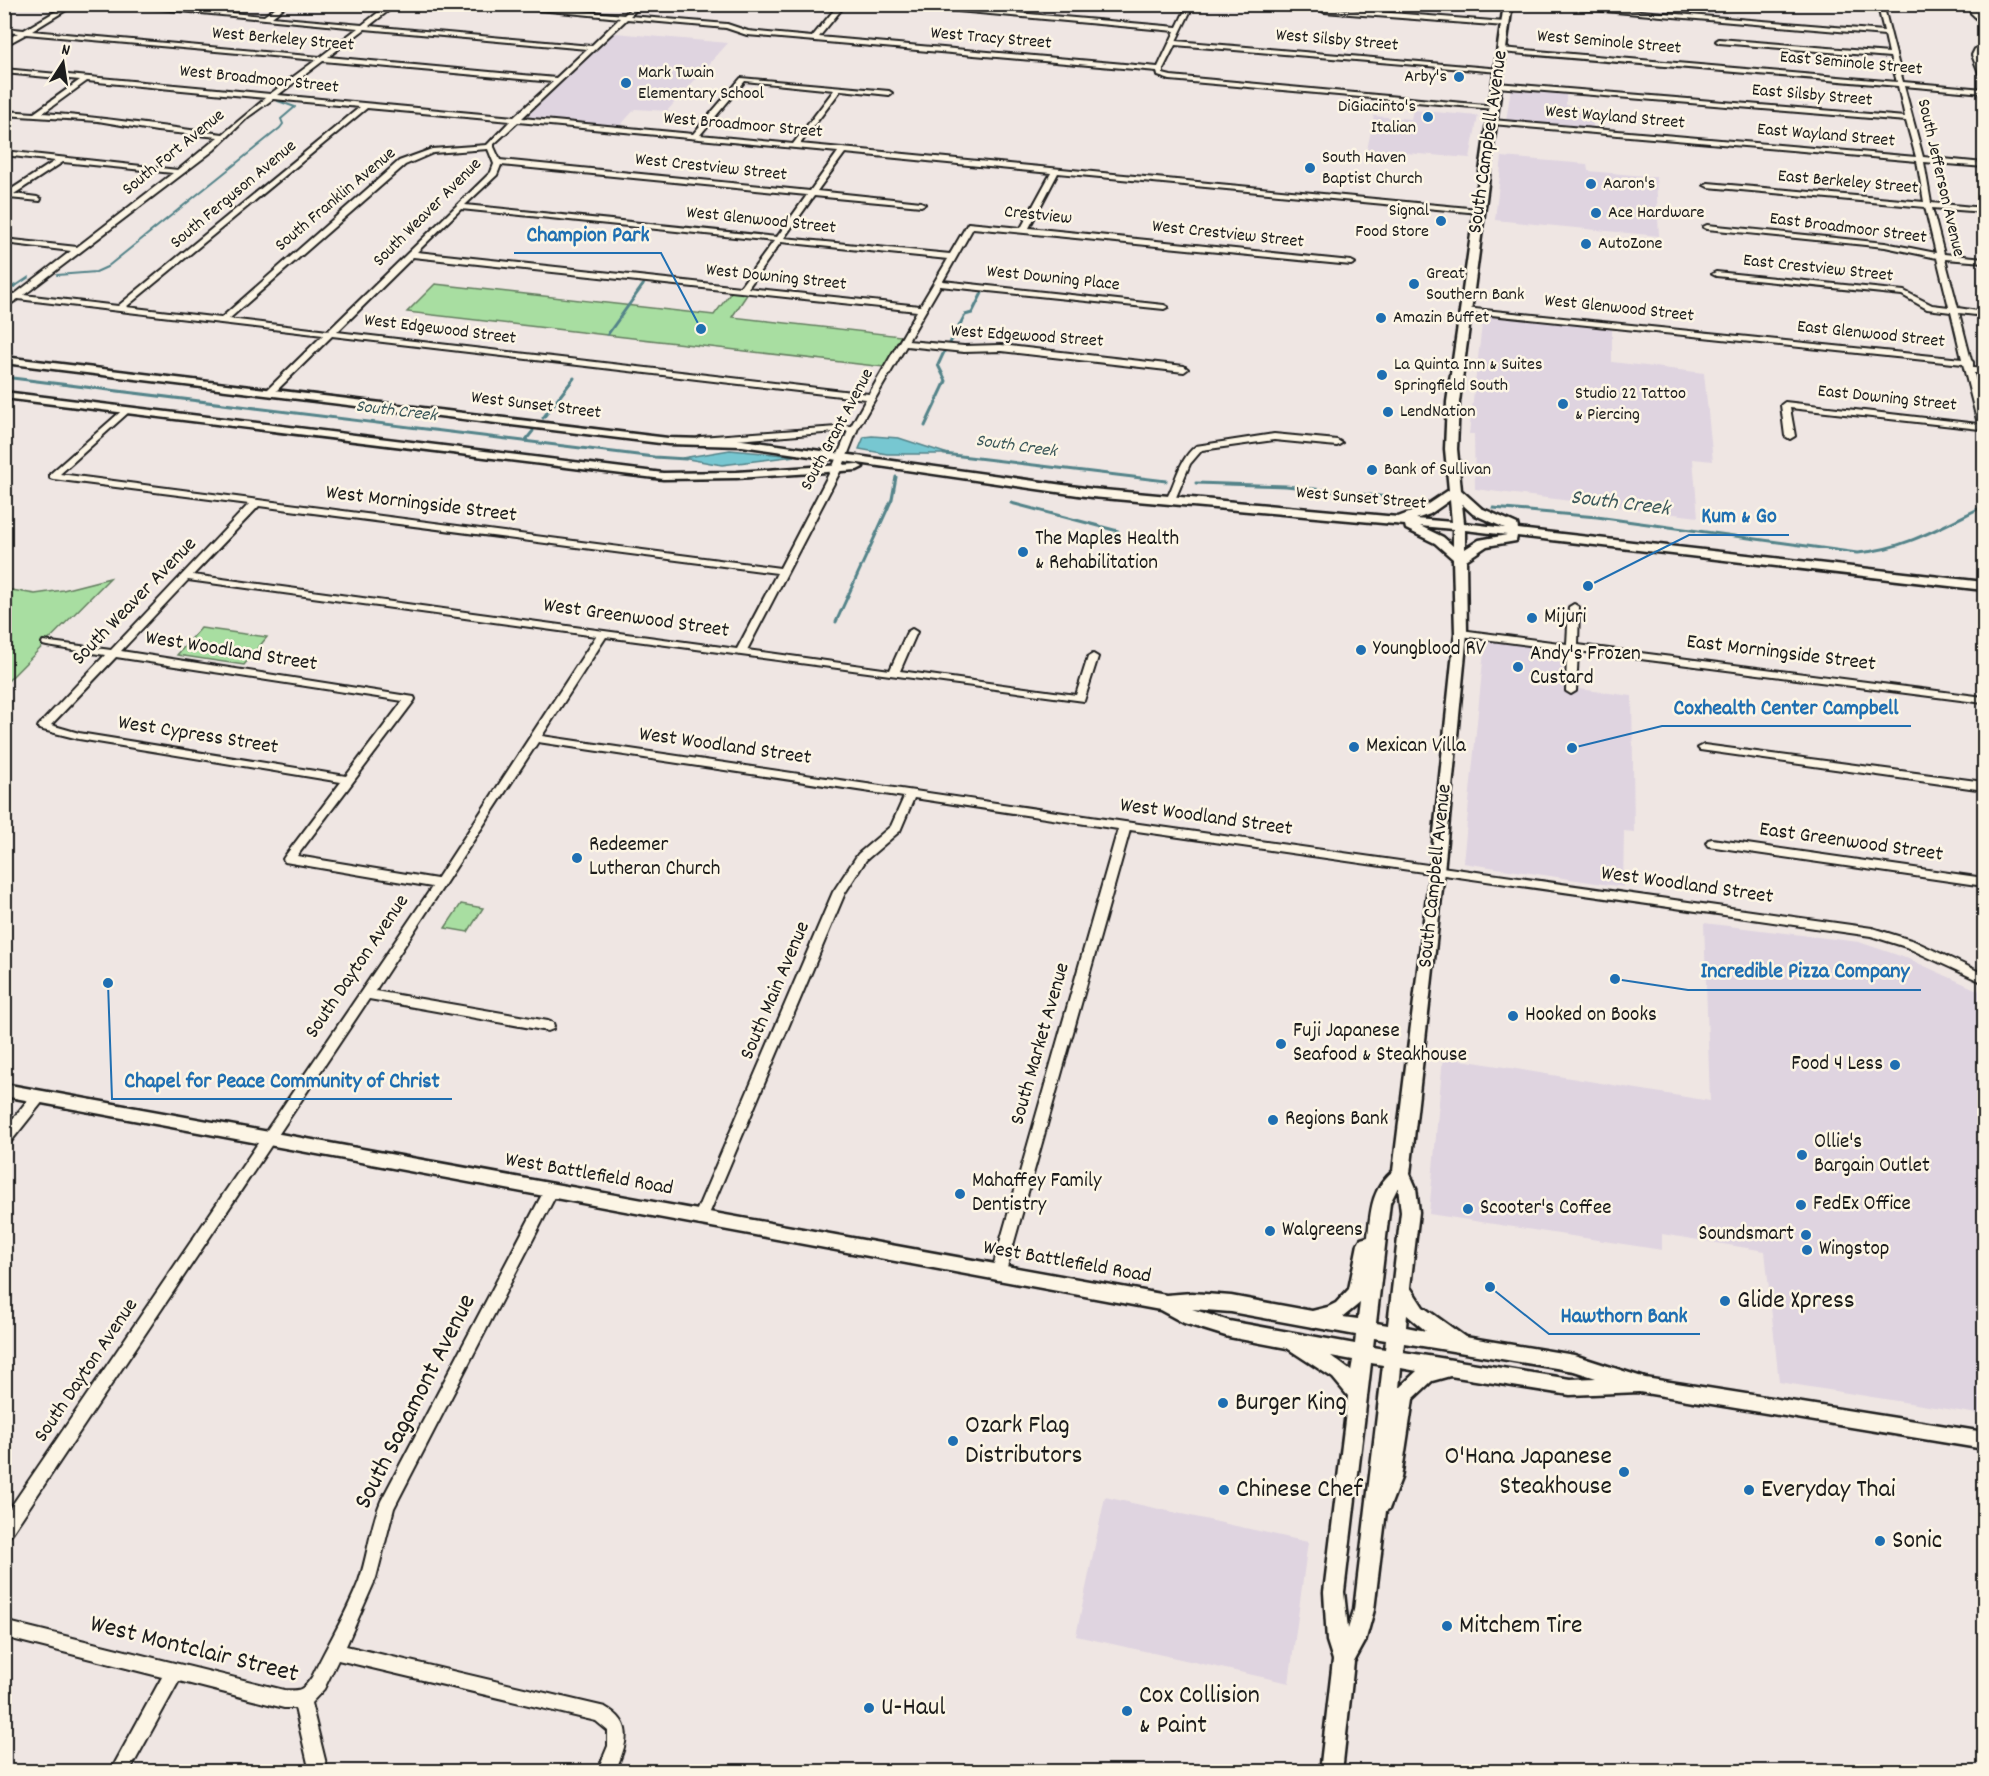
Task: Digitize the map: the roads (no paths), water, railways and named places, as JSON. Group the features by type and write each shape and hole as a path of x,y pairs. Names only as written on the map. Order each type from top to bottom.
{"main road":[{"name":"South Campbell Avenue","path":"1331,1772 1344,1660 1354,1642 1364,1610 1410,1212 1407,1188 1401,1174 1437,871 1461,633 1460,558 1451,450 1453,402 1508,4"},
{"name":"West Sunset Street","path":"5,360 668,441 742,443 840,461 920,469 1092,493 1458,526 1984,586"},
{"name":"West Sunset Street","path":"4,395 663,476 737,475 840,461"},
{"path":"1397,520 1426,511 1455,490 1487,517 1536,535"},
{"path":"1397,520 1432,536 1460,558 1483,543 1536,535"},
{"name":"West Battlefield Road","path":"4,1090 998,1274 1166,1303 1192,1301 1231,1304 1574,1363 1645,1386 1984,1441"},
{"name":"South Campbell Avenue","path":"1344,1660 1338,1641 1335,1592 1380,1214 1387,1186 1401,1174"},
{"path":"1310,1318 1336,1312 1357,1294 1369,1236 1380,1214"},
{"path":"1401,1286 1405,1299 1414,1311 1464,1345"},
{"name":"West Battlefield Road","path":"1166,1303 1191,1317 1229,1329 1364,1354 1570,1387 1645,1386"},
{"path":"1285,1340 1333,1366 1352,1383 1358,1397"},
{"path":"1374,1520 1391,1478 1401,1405 1408,1389 1428,1373 1462,1370"}],"street":[{"path":"4,44 73,4"},
{"path":"111,4 592,48"},
{"path":"198,12 209,4"},
{"path":"266,18 285,4"},
{"name":"South Fort Avenue","path":"4,306 180,172 273,96 394,4"},
{"name":"West Tracy Street","path":"480,4 727,26 744,33 1160,69 1160,75 1170,78 1494,106"},
{"name":"South Weaver Avenue","path":"270,392 494,173 498,162 490,147 639,4"},
{"path":"814,39 843,4"},
{"path":"885,4 1180,29"},
{"path":"1160,69 1191,4"},
{"path":"1525,4 1887,33"},
{"path":"1826,4 1880,7"},
{"path":"1971,4 1973,12 1984,23"},
{"path":"1325,7 1505,24"},
{"name":"South Jefferson Avenue","path":"1880,7 1920,159 1928,205 1984,427"},
{"name":"West Berkeley Street","path":"4,30 558,81"},
{"path":"1719,41 1893,54"},
{"name":"West Silsby Street","path":"1173,42 1499,70"},
{"path":"1984,47 1977,50 1975,55 1984,78"},
{"name":"West Seminole Street","path":"1501,50 1714,67"},
{"path":"1975,55 1984,56"},
{"name":"East Seminole Street","path":"1714,67 1984,91"},
{"name":"West Broadmoor Street","path":"4,71 1479,211"},
{"path":"36,115 87,78"},
{"path":"695,137 743,79 889,93"},
{"name":"East Silsby Street","path":"1497,86 1910,119"},
{"path":"795,146 839,88"},
{"name":"South Ferguson Avenue","path":"120,308 366,105"},
{"path":"4,113 98,119 157,129 225,136"},
{"name":"West Wayland Street","path":"1492,123 1736,144"},
{"name":"East Wayland Street","path":"1736,144 1984,165"},
{"name":"South Franklin Avenue","path":"222,321 402,163 416,156 438,150 490,147"},
{"path":"742,290 843,151"},
{"path":"4,153 180,172"},
{"path":"6,197 62,159"},
{"name":"West Crestview Street","path":"498,162 921,204"},
{"path":"1024,230 1055,171"},
{"name":"East Berkeley Street","path":"1708,185 1984,210"},
{"path":"6,197 37,199"},
{"name":"West Glenwood Street","path":"459,207 952,257"},
{"name":"Crestview","path":"971,225 1102,238"},
{"name":"South Grant Avenue","path":"740,652 840,461 854,428 971,225"},
{"name":"East Broadmoor Street","path":"1707,227 1885,245 1941,256 1984,260"},
{"name":"West Crestview Street","path":"1102,238 1350,263"},
{"path":"4,241 77,249"},
{"name":"West Downing Street","path":"411,254 923,309"},
{"name":"East Crestview Street","path":"1716,274 1904,293 1930,307 1984,314"},
{"name":"West Downing Place","path":"938,283 1164,307"},
{"name":"West Edgewood Street","path":"4,295 872,397"},
{"name":"West Glenwood Street","path":"1465,310 1769,342"},
{"name":"East Glenwood Street","path":"1769,342 1970,366 1984,371"},
{"name":"West Edgewood Street","path":"903,343 955,349 1000,348 1184,369"},
{"name":"East Downing Street","path":"1790,436 1785,405 1984,427"},
{"name":"West Morningside Street","path":"126,410 53,476 783,571"},
{"path":"668,441 726,439 854,428"},
{"path":"1171,500 1192,453 1205,447 1274,437 1337,443"},
{"name":"South Weaver Avenue","path":"43,727 256,503"},
{"name":"West Greenwood Street","path":"187,577 1080,699 1093,657"},
{"path":"1571,691 1574,607"},
{"path":"894,674 912,632"},
{"path":"1461,633 1572,647"},
{"name":"South Dayton Avenue","path":"4,1531 440,884 603,634"},
{"name":"West Woodland Street","path":"47,643 410,699 349,780"},
{"name":"East Morningside Street","path":"1572,647 1984,700"},
{"name":"West Cypress Street","path":"43,727 79,736 349,780"},
{"name":"West Woodland Street","path":"535,738 910,795 1872,932 1910,944 1984,979"},
{"path":"1704,748 1984,786"},
{"path":"349,780 289,859 440,884"},
{"name":"South Main Avenue","path":"700,1219 839,892 862,857 896,828 910,795"},
{"name":"South Market Avenue","path":"998,1274 1125,826"},
{"name":"East Greenwood Street","path":"1712,843 1984,882"},
{"path":"365,994 548,1026"},
{"path":"4,1140 39,1096"},
{"name":"South Sagamont Avenue","path":"302,1700 318,1683 368,1578 378,1529 387,1506 551,1191"},
{"name":"West Montclair Street","path":"4,1629 284,1699 302,1700 319,1772"},
{"path":"333,1651 605,1716 618,1726 619,1737 606,1772"},
{"path":"119,1772 175,1671"}],"water":[{"path":"864,437 899,438 948,454 887,454 859,449"},
{"path":"730,450 795,456 722,465 682,458"}],"waterway":[{"path":"57,275 96,272 107,267 280,128 283,124 281,119 295,107 278,101"},
{"path":"14,287 29,277"},
{"path":"10,289 16,285"},
{"path":"608,334 643,285"},
{"path":"950,343 965,315 972,313 982,293"},
{"path":"925,426 946,381 938,365 944,352"},
{"name":"South Creek","path":"4,377 654,457 686,459"},
{"path":"543,418 574,378"},
{"path":"525,441 533,431"},
{"name":"South Creek","path":"944,454 1166,481"},
{"path":"836,622 892,499 896,477"},
{"name":"South Creek","path":"1196,483 1286,486 1388,497"},
{"path":"1011,503 1118,531 1113,537"},
{"name":"South Creek","path":"1493,508 1597,517 1857,553 1907,542 1984,506"}],"place":[{"name":"Arby's","path":"1459,77"},
{"name":"Mark Twain Elementary School","path":"626,83"},
{"name":"DiGiacinto's Italian","path":"1428,117"},
{"name":"South Haven Baptist Church","path":"1310,168"},
{"name":"Aaron's","path":"1591,184"},
{"name":"Ace Hardware","path":"1596,213"},
{"name":"Signal Food Store","path":"1441,221"},
{"name":"AutoZone","path":"1586,244"},
{"name":"Great Southern Bank","path":"1414,284"},
{"name":"Amazin Buffet","path":"1381,318"},
{"name":"Champion Park","path":"701,329"},
{"name":"La Quinta Inn & Suites Springfield South","path":"1382,375"},
{"name":"Studio 22 Tattoo & Piercing","path":"1563,404"},
{"name":"LendNation","path":"1388,412"},
{"name":"Bank of Sullivan","path":"1372,470"},
{"name":"The Maples Health & Rehabilitation","path":"1023,552"},
{"name":"Kum & Go","path":"1588,586"},
{"name":"Mijuri","path":"1532,618"},
{"name":"Youngblood RV","path":"1361,650"},
{"name":"Andy's Frozen Custard","path":"1518,667"},
{"name":"Mexican Villa","path":"1354,747"},
{"name":"Coxhealth Center Campbell","path":"1572,748"},
{"name":"Redeemer Lutheran Church","path":"577,858"},
{"name":"Incredible Pizza Company","path":"1615,979"},
{"name":"Chapel for Peace Community of Christ","path":"108,983"},
{"name":"Hooked on Books","path":"1513,1016"},
{"name":"Fuji Japanese Seafood & Steakhouse","path":"1281,1044"},
{"name":"Food 4 Less","path":"1895,1065"},
{"name":"Regions Bank","path":"1273,1120"},
{"name":"Ollie's Bargain Outlet","path":"1802,1155"},
{"name":"Mahaffey Family Dentistry","path":"960,1194"},
{"name":"FedEx Office","path":"1801,1205"},
{"name":"Scooter's Coffee","path":"1468,1209"},
{"name":"Walgreens","path":"1270,1231"},
{"name":"Soundsmart","path":"1806,1235"},
{"name":"Wingstop","path":"1807,1250"},
{"name":"Hawthorn Bank","path":"1490,1287"},
{"name":"Glide Xpress","path":"1725,1301"},
{"name":"Burger King","path":"1223,1403"},
{"name":"Ozark Flag Distributors","path":"953,1441"},
{"name":"O'Hana Japanese Steakhouse","path":"1624,1472"},
{"name":"Chinese Chef","path":"1224,1490"},
{"name":"Everyday Thai","path":"1749,1490"},
{"name":"Sonic","path":"1880,1541"},
{"name":"Mitchem Tire","path":"1447,1626"},
{"name":"U-Haul","path":"869,1708"},
{"name":"Cox Collision & Paint","path":"1127,1711"}]}
